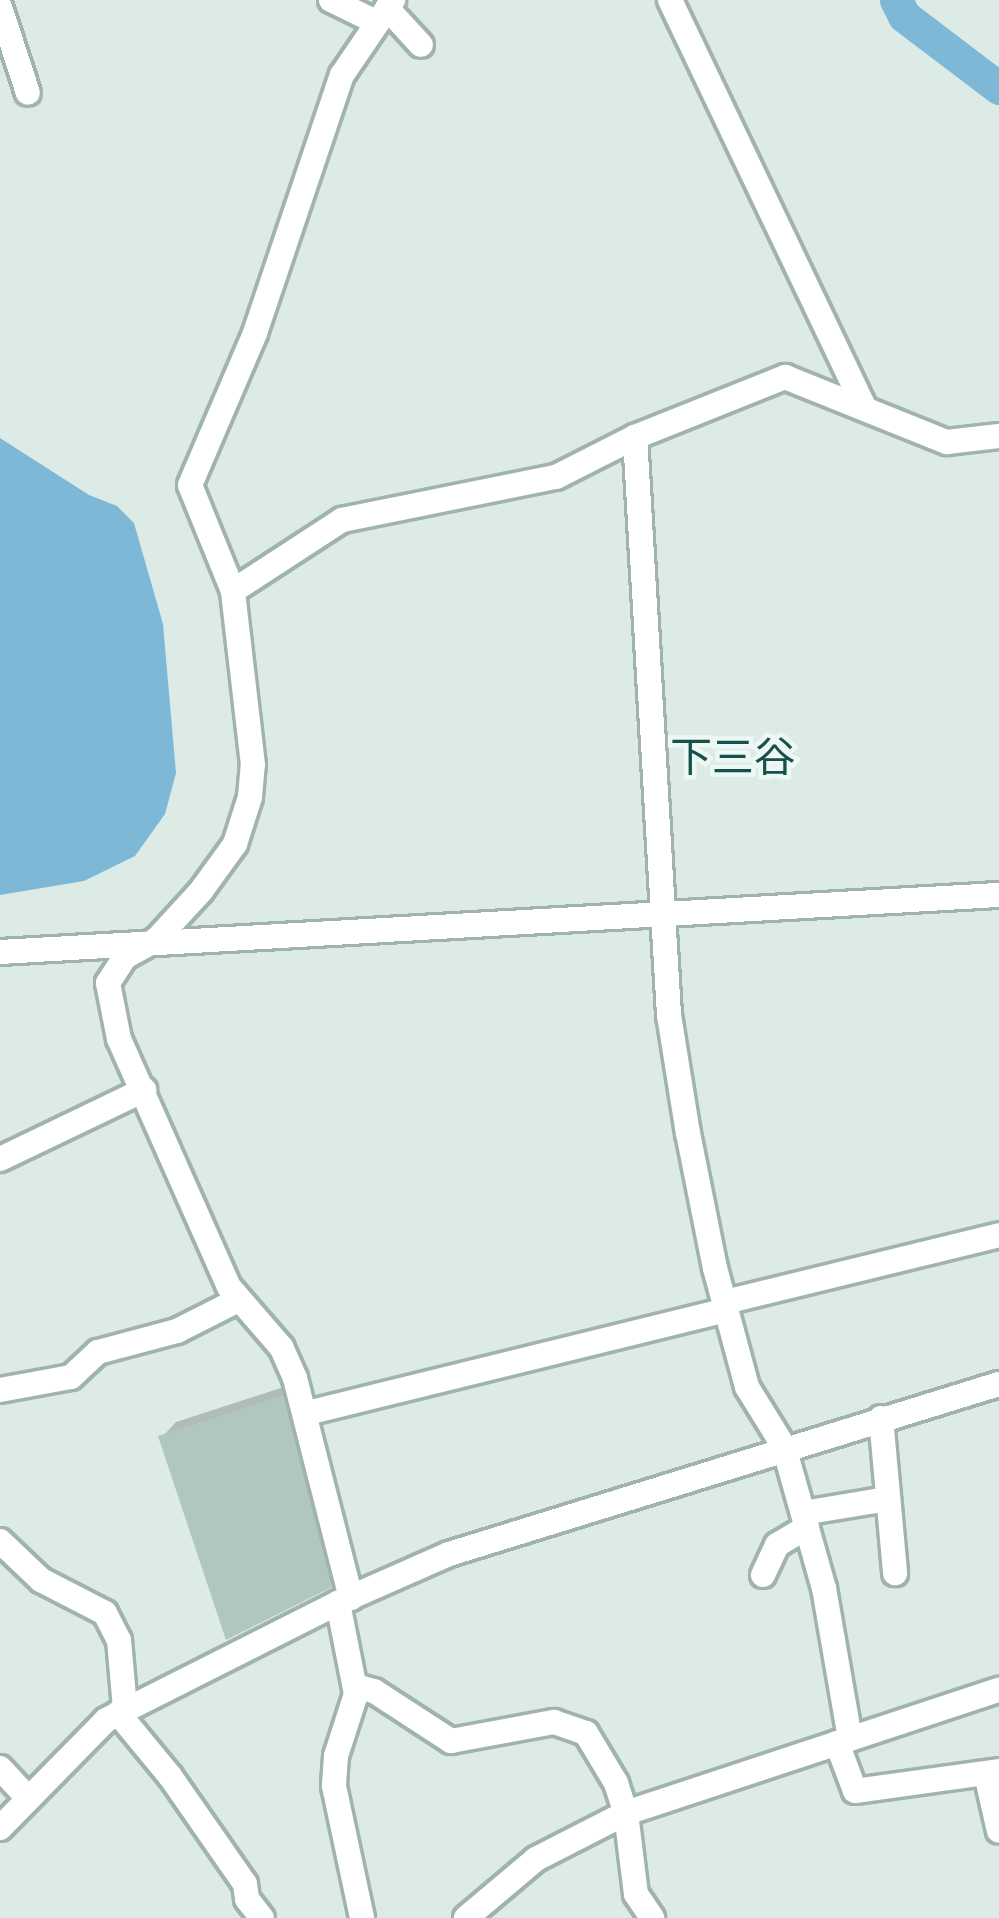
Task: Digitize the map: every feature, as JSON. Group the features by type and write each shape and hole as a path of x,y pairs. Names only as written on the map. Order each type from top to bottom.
{"street":[{"path":"331,0 385,10 421,46"},
{"path":"670,0 866,410"},
{"path":"0,7 28,93"},
{"path":"362,1918 334,1786 336,1756 356,1686 345,1600 307,1412 281,1347 238,1300 119,1039 108,982 125,957 156,940 235,844 250,797 253,765 233,591 193,501 193,469 255,333 332,98 385,10"},
{"path":"233,591 342,520 556,478 635,437 785,377 947,442 999,436"},
{"path":"635,437 669,1015 726,1306 748,1387 784,1447 824,1588 843,1741 855,1791 992,1773 999,1831"},
{"path":"0,952 999,895"},
{"path":"0,1160 144,1090"},
{"path":"307,1412 999,1235"},
{"path":"0,1390 71,1377 98,1352 177,1331 238,1300"},
{"path":"0,1828 121,1711 345,1600 449,1554 999,1384"},
{"path":"880,1418 895,1573"},
{"path":"763,1575 777,1545 805,1520 888,1499"},
{"path":"0,1541 41,1580 105,1613 119,1640 121,1711 245,1883 247,1899 262,1918"},
{"path":"356,1686 374,1691 451,1741 554,1722 575,1727 604,1756 626,1813 636,1894 652,1918"},
{"path":"466,1918 536,1859 626,1813 999,1690"},
{"path":"0,1768 28,1798"}],"water":[{"path":"0,438 89,495 117,506 134,523 163,624 176,773 165,814 135,856 84,881 0,895"}],"building":[{"path":"284,1395 332,1587 226,1640 158,1436"}],"waterway":[{"path":"896,0 904,16 999,88"}],"district":[{"name":"下三谷","path":"733,759"}]}
